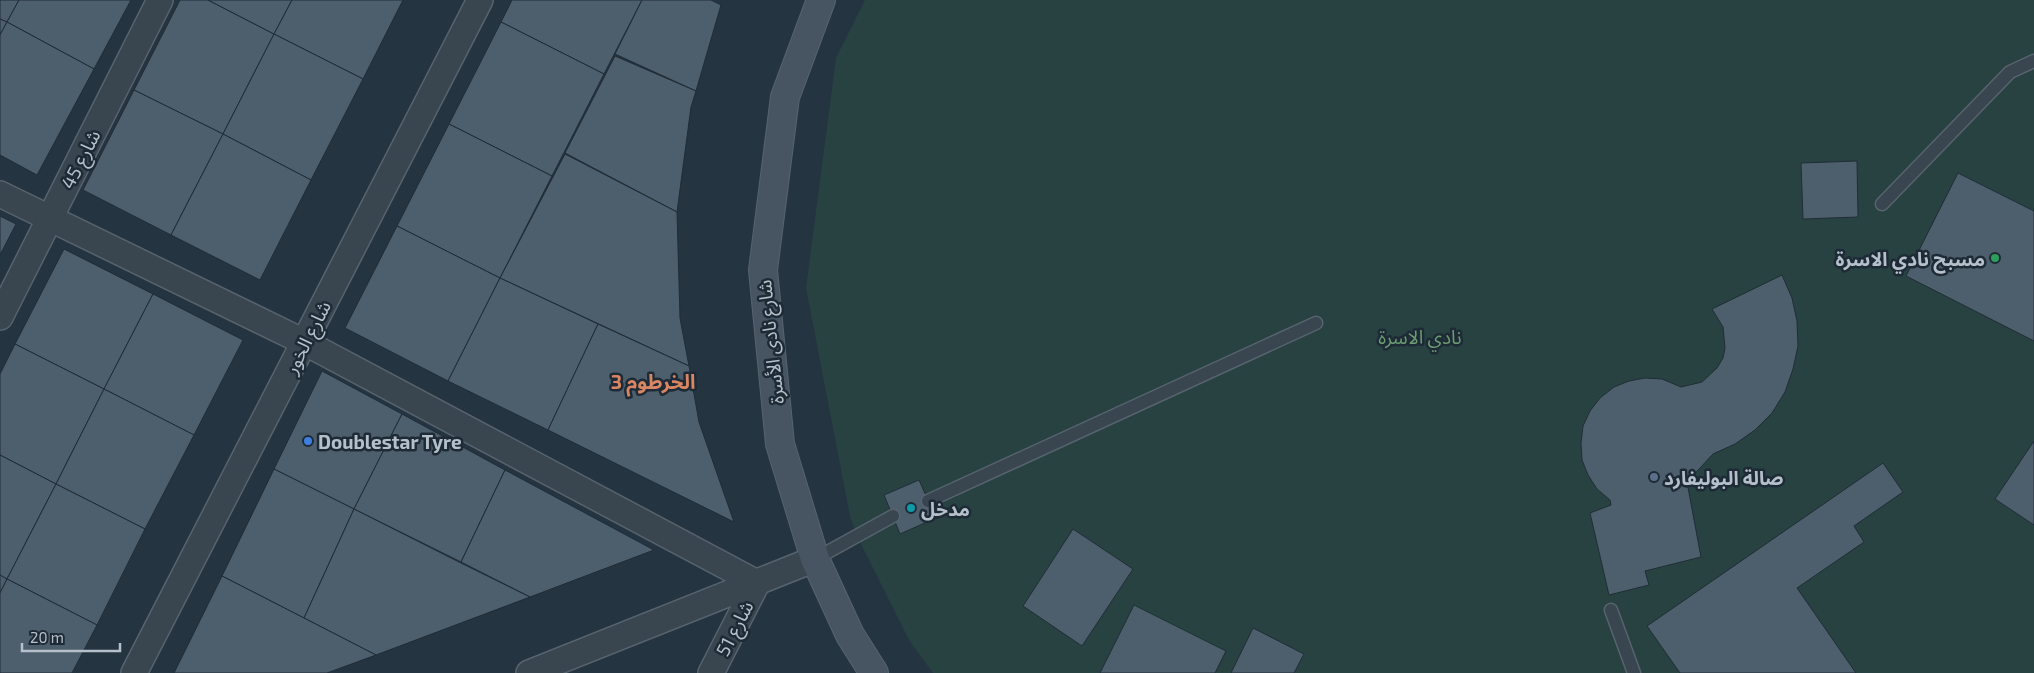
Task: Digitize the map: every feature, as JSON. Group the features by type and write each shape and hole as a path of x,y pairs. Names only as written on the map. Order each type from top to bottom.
{"street":[{"name":"شارع 45","path":"0,318 160,0"},
{"name":"شارع الخور","path":"134,673 480,0"},
{"name":"شارع نادى الأسرة","path":"821,0 785,96 763,270 780,444 815,559 850,636 874,673"},
{"path":"0,194 304,342 757,583"},
{"path":"529,673 815,559"},
{"name":"شارع 51","path":"711,673 757,583"}],"lane":[{"path":"1882,204 2010,72 2034,61"},
{"path":"928,501 1316,323"},
{"path":"815,559 893,516"},
{"path":"1611,610 1634,673"}],"green space":[{"name":"نادي الاسرة","path":"865,0 2034,0 2034,673 933,673 909,640 857,536 850,516 806,288 836,58"}],"building":[{"path":"0,0 19,0 7,22 0,19"},
{"path":"19,0 131,0 94,69 7,22"},
{"path":"180,0 208,0 274,34 223,134 134,90"},
{"path":"208,0 292,0 274,34"},
{"path":"292,0 403,0 363,79 274,34"},
{"path":"512,0 642,0 604,74 501,22"},
{"path":"642,0 711,0 721,5 696,91 615,54"},
{"path":"0,19 7,22 0,35"},
{"path":"7,22 94,69 37,175 0,155 0,35"},
{"path":"501,22 604,74 552,176 449,124"},
{"path":"274,34 363,79 311,180 223,134"},
{"path":"615,56 696,91 691,107 677,212 565,153"},
{"path":"134,90 223,134 171,235 83,190"},
{"path":"449,124 552,176 500,278 397,226"},
{"path":"223,134 311,180 260,280 171,235"},
{"path":"565,154 677,212 680,318 689,366 500,278"},
{"path":"1857,161 1858,217 1803,219 1801,163"},
{"path":"1958,173 2034,211 2034,341 1906,276"},
{"path":"0,216 16,224 0,255"},
{"path":"397,226 500,278 448,381 345,328"},
{"path":"64,249 153,294 104,389 15,344"},
{"path":"1782,275 1792,298 1797,321 1798,346 1793,369 1785,392 1772,413 1755,430 1735,444 1713,454 1687,482 1701,557 1645,571 1649,585 1609,595 1590,513 1611,505 1610,500 1597,489 1588,475 1582,460 1583,426 1590,411 1600,398 1614,387 1629,381 1645,378 1662,379 1681,387 1702,382 1717,368 1723,358 1725,348 1723,327 1712,309"},
{"path":"500,278 598,324 548,430 448,381"},
{"path":"153,294 243,340 194,435 104,389"},
{"path":"598,324 689,366 699,422 734,522 548,430"},
{"path":"15,344 104,389 56,484 0,455 0,374"},
{"path":"322,371 402,414 354,509 274,469"},
{"path":"104,389 194,435 145,529 56,484"},
{"path":"402,414 505,470 461,562 354,509"},
{"path":"2034,441 2034,525 1995,499"},
{"path":"0,455 56,484 7,579 0,575"},
{"path":"1883,463 1903,492 1854,526 1864,542 1797,588 1856,673 1680,673 1647,626"},
{"path":"274,469 354,509 304,618 222,576"},
{"path":"505,470 654,550 530,597 461,562"},
{"name":"مدخل","path":"919,480 936,518 900,534 884,495"},
{"path":"56,484 145,529 97,625 7,579"},
{"path":"354,509 530,597 376,655 304,618"},
{"path":"1073,529 1133,569 1082,646 1023,606"},
{"path":"0,575 7,579 0,593"},
{"path":"222,576 376,655 327,673 174,673"},
{"path":"7,579 97,625 72,673 0,673 0,593"},
{"path":"1134,605 1226,651 1215,673 1100,673"},
{"path":"1253,628 1304,654 1294,673 1231,673"}],"place":[{"name":"مسبح نادي الاسرة","path":"1995,258"},
{"name":"Doublestar Tyre","path":"308,441"},
{"name":"صالة البوليفارد","path":"1654,477"},
{"name":"مدخل","path":"911,508"}],"district":[{"name":"الخرطوم 3","path":"653,381"}]}
